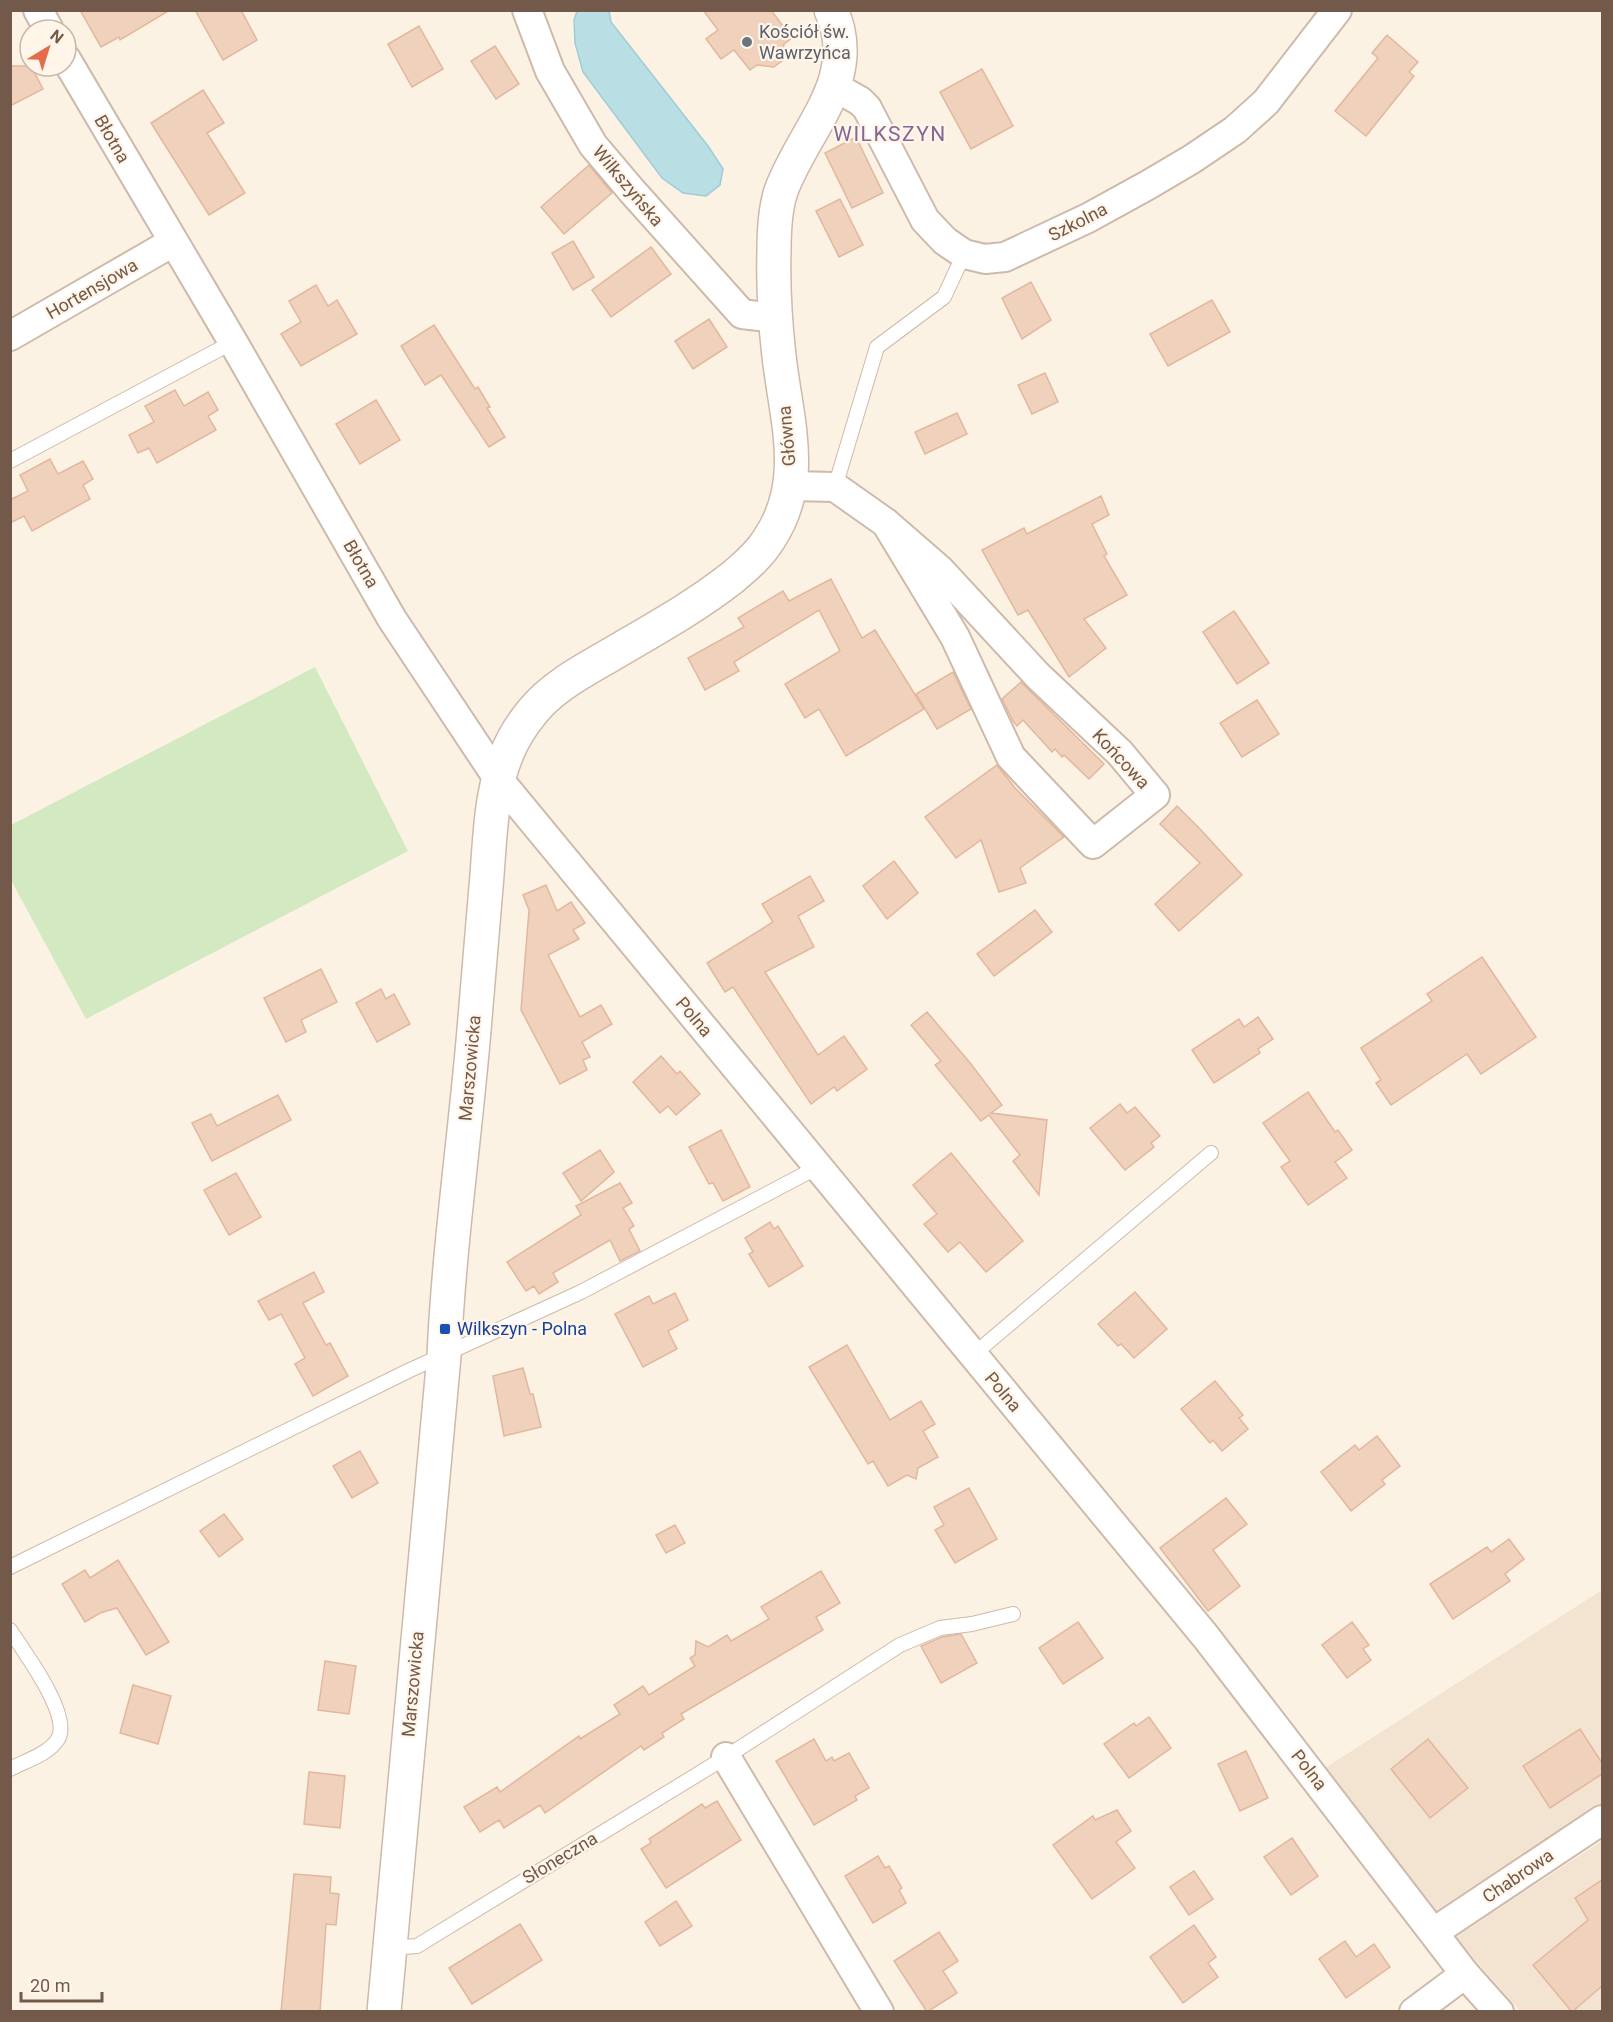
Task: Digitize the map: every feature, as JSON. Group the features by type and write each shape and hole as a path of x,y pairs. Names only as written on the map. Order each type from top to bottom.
{"street":[{"name":"Wilkszyńska","path":"527,10 550,71 593,145 742,314 774,318"},
{"name":"Główna","path":"499,780 513,740 532,711 546,697 576,675 690,608 742,570 770,539 780,520 790,486 793,459 774,318 774,241 779,195 798,154 835,87 841,52 836,23 831,10"},
{"name":"Szkolna","path":"835,87 860,101 867,108 925,220 945,241 964,254 985,259 1005,257 1088,218 1192,159 1235,130 1266,102 1337,10"},
{"name":"Błotna","path":"77,78 233,342 392,619 499,780"},
{"name":"Hortensjowa","path":"10,336 173,242"},
{"path":"790,486 835,487"},
{"name":"Końcowa","path":"835,487 886,523 939,570 1038,676 1120,753 1155,795 1093,844 1011,757 955,636 886,523"},
{"name":"Polna","path":"499,780 1206,1637 1465,1974 1499,2012"},
{"name":"Marszowicka","path":"384,2012 444,1356 448,1282 470,1089 488,856 499,780"},
{"path":"726,1757 879,2012"},
{"name":"Chabrowa","path":"1434,1932 1602,1820"},
{"path":"1414,2012 1465,1974"}],"lane":[{"path":"835,487 877,347 944,297 964,254"},
{"path":"10,461 233,342"},
{"path":"973,1355 1211,1153"},
{"path":"10,1567 408,1371 581,1292 818,1167"},
{"name":"Słoneczna","path":"390,1946 417,1946 726,1757 900,1645 940,1628 972,1624 1013,1614"},
{"path":"10,1630 57,1706 61,1726 58,1739 44,1751 10,1769"}],"shaded area":[{"path":"1602,1590 1602,1803 1437,1913 1325,1768"},
{"path":"1602,1841 1602,2011 1520,2011 1455,1937"}],"green space":[{"path":"315,667 408,851 86,1019 11,880 11,825"}],"water":[{"path":"577,11 609,11 611,22 708,146 723,169 720,185 706,196 683,193 662,178 583,72 575,43 574,20"}],"building":[{"path":"80,10 170,10 120,40 119,37 101,47"},
{"path":"195,10 241,10 257,40 223,60"},
{"name":"Kościół św. Wawrzyńca","path":"703,10 771,10 792,38 784,44 783,60 774,67 757,65 750,70 734,50 721,59 706,39 718,30"},
{"path":"419,26 443,69 412,87 388,44"},
{"path":"1387,35 1418,62 1409,72 1414,76 1366,136 1335,111 1378,58 1372,53"},
{"path":"495,46 519,84 496,99 471,61"},
{"path":"10,66 18,66 18,78 37,78 43,89 10,106"},
{"path":"982,69 1013,126 971,149 940,92"},
{"path":"203,90 224,123 207,133 245,193 209,215 151,123"},
{"path":"856,137 883,193 852,208 825,153"},
{"path":"589,165 612,193 564,234 541,207"},
{"path":"840,199 863,245 839,257 816,211"},
{"path":"573,241 594,277 573,290 552,253"},
{"path":"651,247 671,274 611,317 592,290"},
{"path":"1031,282 1051,320 1022,339 1002,298"},
{"path":"316,285 328,306 337,300 357,334 301,366 281,334 301,322 289,301"},
{"path":"1212,300 1230,332 1168,366 1150,334"},
{"path":"709,319 727,347 693,369 675,341"},
{"path":"434,325 475,389 478,387 490,407 487,408 505,437 489,447 441,375 425,385 401,346"},
{"path":"1045,373 1058,402 1032,414 1018,385"},
{"path":"175,390 184,406 208,392 218,410 208,416 216,430 157,463 149,448 138,453 129,435 154,422 145,406"},
{"path":"376,400 400,440 360,464 336,424"},
{"path":"957,413 967,434 925,454 915,432"},
{"path":"50,459 58,474 83,461 93,479 83,485 90,499 32,531 24,516 10,523 10,500 28,491 20,475"},
{"path":"1101,496 1109,515 1092,524 1107,554 1104,556 1127,595 1084,619 1106,648 1069,677 1028,610 1018,615 982,550 1024,528 1027,534"},
{"path":"831,579 862,638 875,630 924,709 846,756 819,709 805,718 785,684 840,651 819,610 734,662 739,671 705,690 688,658 744,627 738,618 783,591 789,601"},
{"path":"1234,611 1269,663 1237,684 1203,632"},
{"path":"953,672 971,709 937,729 916,694"},
{"path":"1021,682 1104,764 1089,779 1064,755 1062,757 1055,749 1052,752 1023,720 1017,726 1013,721 1002,699"},
{"path":"1257,700 1279,734 1242,757 1220,723"},
{"path":"997,765 1015,788 1064,837 1020,868 1026,883 999,892 981,840 956,858 925,817"},
{"path":"1177,806 1242,875 1179,931 1155,904 1200,863 1160,824"},
{"path":"894,861 918,893 887,919 863,886"},
{"path":"810,876 824,901 798,916 814,947 765,972 818,1055 844,1036 867,1069 837,1091 834,1087 811,1104 733,987 725,992 707,963 773,922 762,904"},
{"path":"546,885 557,911 571,902 585,923 573,930 579,939 548,955 580,1017 601,1005 612,1024 582,1042 590,1057 583,1060 587,1070 560,1084 521,1010 529,910 523,895"},
{"path":"1035,910 1052,932 994,976 977,954"},
{"path":"1482,957 1536,1037 1481,1074 1467,1054 1391,1105 1376,1083 1381,1080 1361,1048 1432,1001 1427,994"},
{"path":"321,969 337,1002 301,1020 306,1032 286,1042 264,998"},
{"path":"381,989 386,999 394,994 410,1024 377,1042 356,1003"},
{"path":"927,1012 1002,1105 991,1113 1047,1120 1039,1195 1013,1161 1020,1155 989,1115 981,1121 935,1065 941,1061 911,1025"},
{"path":"1258,1017 1273,1039 1258,1049 1260,1053 1214,1083 1192,1050 1239,1019 1244,1027"},
{"path":"661,1056 677,1074 680,1071 700,1094 676,1115 668,1106 660,1113 633,1082"},
{"path":"1308,1092 1335,1132 1338,1130 1352,1150 1335,1162 1347,1178 1308,1205 1281,1167 1290,1161 1263,1123"},
{"path":"278,1095 291,1120 212,1161 192,1123 211,1114 217,1126"},
{"path":"1120,1104 1127,1113 1135,1107 1160,1136 1151,1143 1154,1147 1125,1170 1090,1128"},
{"path":"721,1130 750,1187 723,1201 713,1183 709,1184 689,1147"},
{"path":"600,1150 614,1172 581,1201 563,1173"},
{"path":"951,1153 1023,1241 986,1272 960,1242 948,1252 924,1224 937,1214 913,1185"},
{"path":"236,1173 261,1217 229,1235 204,1190"},
{"path":"620,1183 632,1203 623,1208 634,1226 629,1229 640,1251 620,1261 610,1240 553,1273 558,1282 539,1294 534,1286 526,1291 507,1262 581,1215 576,1206"},
{"path":"770,1222 774,1229 778,1226 803,1266 769,1287 749,1254 753,1252 745,1238"},
{"path":"314,1272 324,1292 303,1303 326,1345 330,1343 348,1376 313,1396 295,1364 305,1358 281,1314 269,1320 258,1301"},
{"path":"1135,1292 1167,1329 1134,1358 1121,1344 1118,1346 1098,1324"},
{"path":"675,1293 688,1320 668,1331 677,1349 643,1367 615,1314 649,1296 653,1304"},
{"path":"847,1345 890,1420 921,1401 935,1424 923,1431 938,1457 918,1468 916,1479 907,1475 888,1486 873,1461 868,1464 809,1367"},
{"path":"523,1368 530,1394 533,1394 541,1427 504,1436 493,1376"},
{"path":"1215,1381 1243,1415 1239,1418 1248,1429 1222,1451 1213,1440 1210,1443 1181,1409"},
{"path":"1377,1436 1400,1466 1382,1480 1385,1484 1351,1511 1321,1472 1355,1445 1359,1450"},
{"path":"360,1451 378,1483 352,1498 333,1466"},
{"path":"969,1488 997,1539 955,1563 935,1530 944,1525 934,1507"},
{"path":"1226,1498 1247,1524 1213,1550 1240,1586 1208,1611 1160,1548"},
{"path":"224,1514 243,1539 219,1557 200,1531"},
{"path":"675,1525 685,1543 666,1553 656,1535"},
{"path":"1509,1539 1524,1559 1505,1574 1510,1581 1453,1619 1430,1584 1487,1547 1491,1552"},
{"path":"118,1560 169,1642 146,1655 117,1608 100,1613 85,1622 62,1584 85,1570 90,1578"},
{"path":"821,1571 840,1603 816,1617 823,1630 681,1714 684,1719 662,1733 664,1737 644,1750 641,1746 545,1813 540,1805 504,1828 499,1820 480,1832 464,1807 497,1787 500,1792 579,1736 580,1739 620,1714 614,1705 643,1686 649,1695 695,1666 690,1658 695,1655 696,1641 708,1647 727,1635 731,1641 769,1619 761,1607"},
{"path":"1078,1622 1103,1658 1063,1684 1039,1648"},
{"path":"1352,1622 1369,1645 1363,1649 1371,1660 1347,1678 1322,1645"},
{"path":"961,1634 977,1663 941,1683 921,1646 942,1637"},
{"path":"325,1661 356,1666 349,1714 318,1710"},
{"path":"133,1685 171,1696 158,1744 120,1733"},
{"path":"1149,1717 1171,1748 1129,1778 1104,1744 1134,1723 1136,1726"},
{"path":"1580,1729 1602,1763 1602,1774 1550,1808 1523,1766"},
{"path":"814,1739 826,1761 832,1757 834,1761 849,1753 869,1788 855,1796 857,1800 814,1825 776,1761"},
{"path":"1428,1739 1468,1788 1430,1818 1391,1769"},
{"path":"1246,1751 1268,1798 1240,1811 1218,1764"},
{"path":"309,1772 345,1776 340,1828 304,1824"},
{"path":"717,1801 741,1840 666,1888 641,1849 651,1843 649,1839 702,1804 705,1808"},
{"path":"1117,1810 1131,1831 1116,1842 1135,1868 1092,1899 1053,1845 1093,1816 1095,1820"},
{"path":"1292,1838 1318,1876 1291,1895 1264,1857"},
{"path":"878,1856 885,1868 889,1866 902,1888 899,1890 906,1903 873,1923 845,1876"},
{"path":"1194,1871 1213,1899 1189,1915 1170,1887"},
{"path":"294,1874 331,1877 330,1893 339,1894 336,1925 326,1924 320,2012 281,2012"},
{"path":"1602,1880 1602,1986 1572,2012 1533,1965 1588,1920 1575,1898"},
{"path":"676,1901 692,1926 660,1946 645,1922"},
{"path":"520,1924 542,1960 472,2004 449,1968"},
{"path":"1194,1925 1216,1957 1208,1963 1218,1977 1183,2003 1150,1957"},
{"path":"939,1932 958,1961 943,1971 957,1993 927,2012 894,1961"},
{"path":"1345,1941 1356,1957 1374,1944 1390,1967 1346,1998 1319,1959"}],"place":[{"name":"Kościół św. Wawrzyńca","path":"747,42"},
{"name":"Wilkszyn - Polna","path":"445,1329"}],"district":[{"name":"WILKSZYN","path":"890,134"}]}
